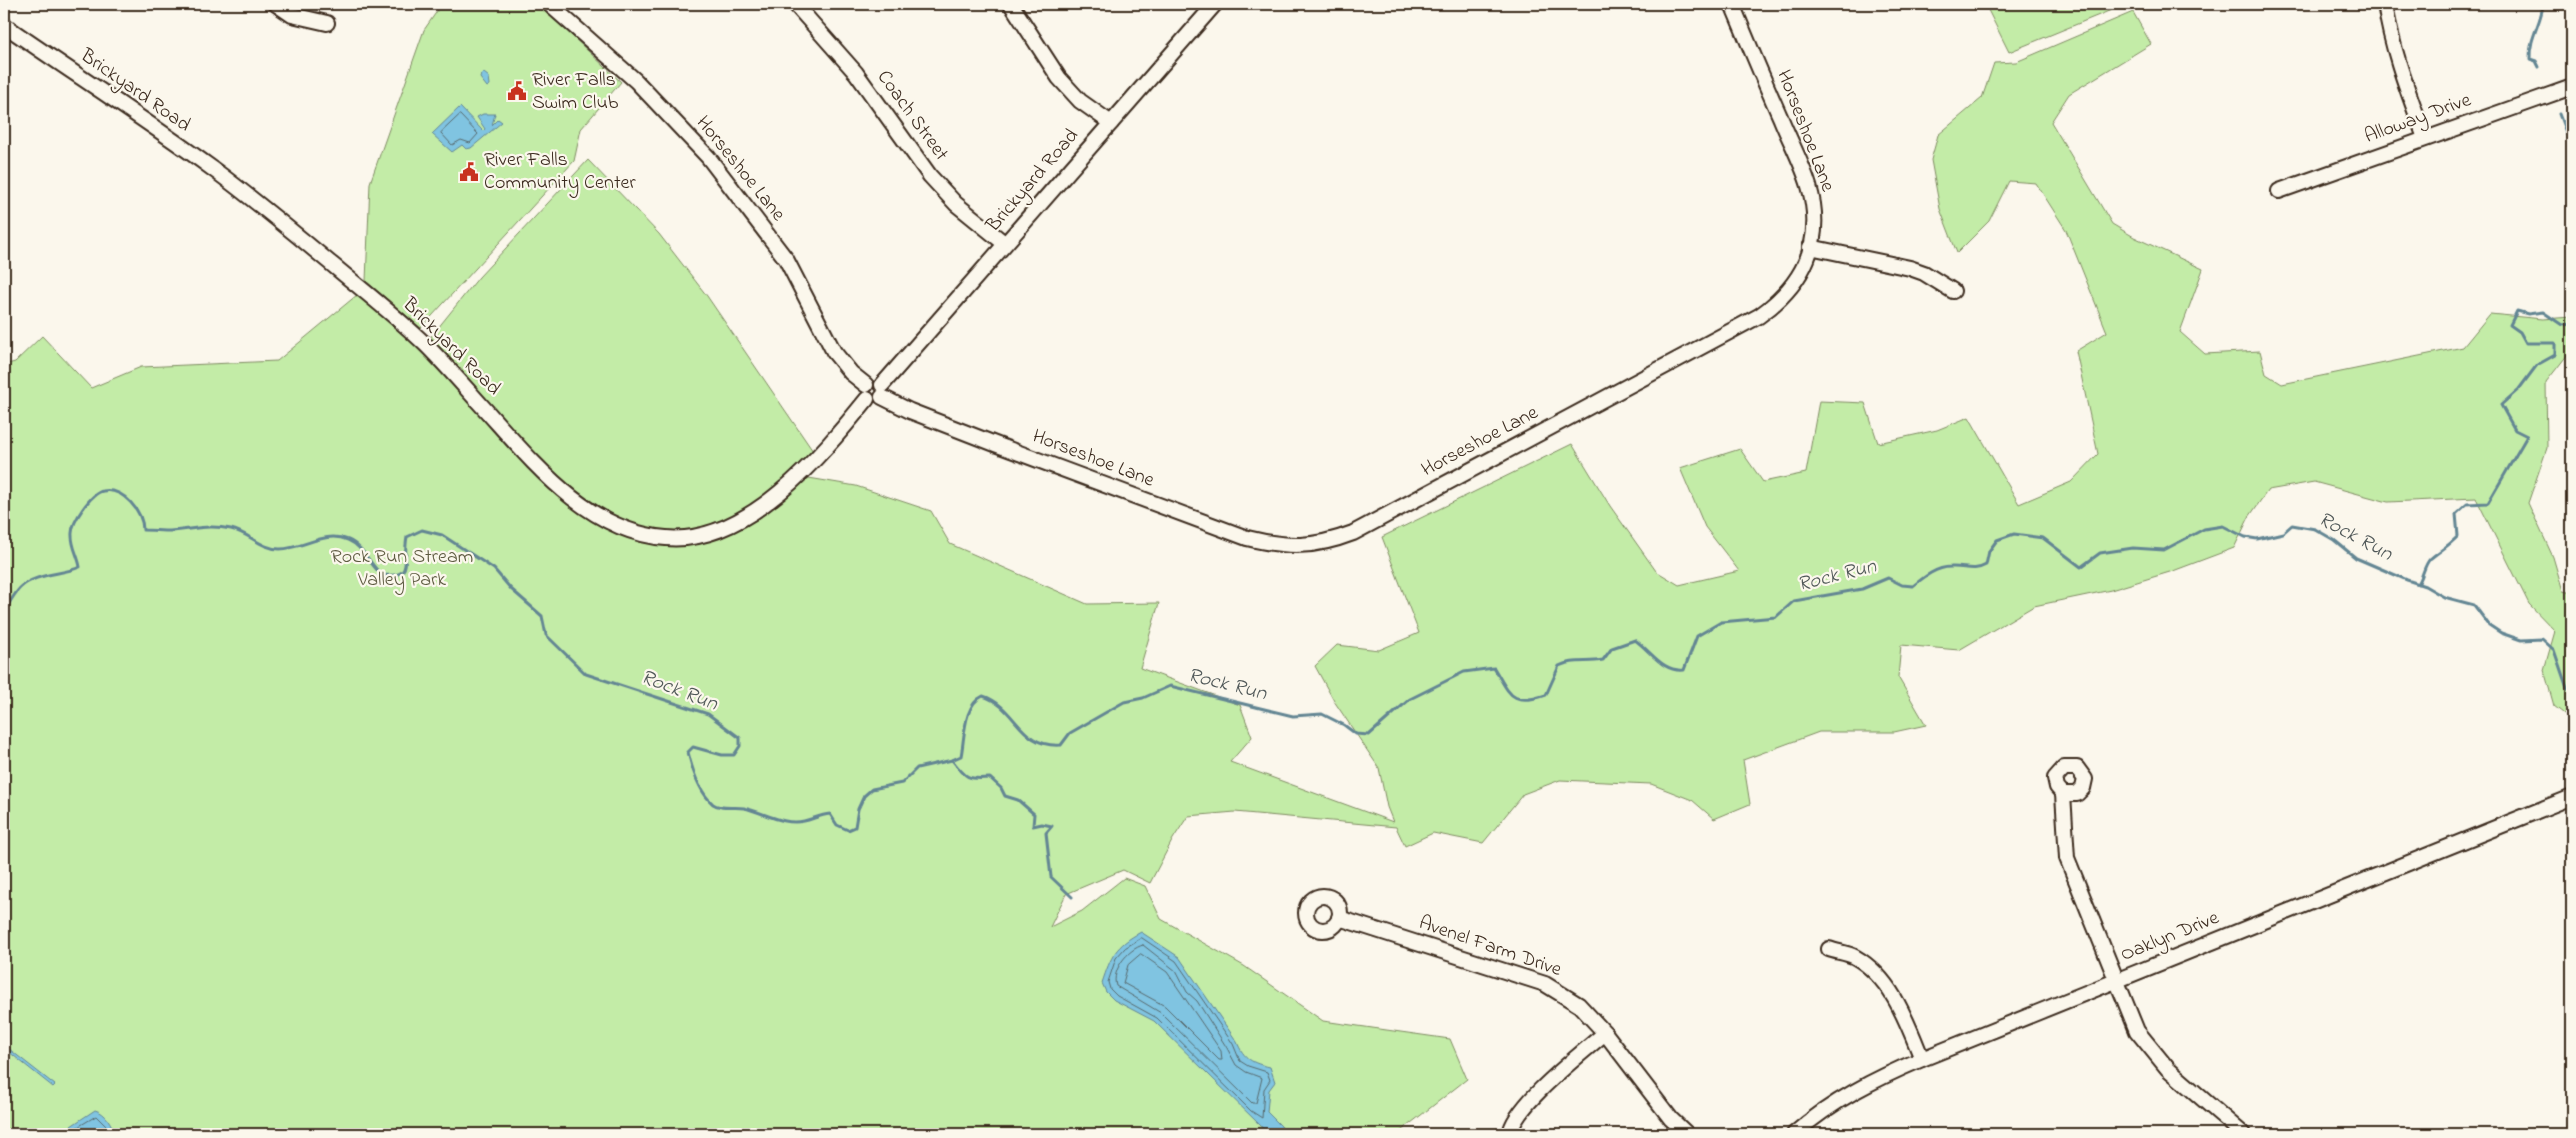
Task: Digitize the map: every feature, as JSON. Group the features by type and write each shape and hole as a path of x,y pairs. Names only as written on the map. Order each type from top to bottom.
{"street":[{"path":"276,4 292,15 327,22"},
{"name":"Horseshoe Lane","path":"550,4 636,81 708,157 786,260 834,352 851,373 866,385 873,381 877,394 987,441 1247,538 1279,546 1313,545 1352,532 1759,316 1780,302 1798,280 1808,261 1815,217 1809,185 1732,4"},
{"name":"Coach Street","path":"795,4 856,73 930,176 956,204 1004,243"},
{"path":"1011,4 1059,78 1080,101 1111,122"},
{"name":"Brickyard Road","path":"4,25 212,168 275,217 425,344 530,459 572,498 609,521 640,535 669,539 698,536 729,526 766,503 840,433 877,394 1004,243 1215,4"},
{"path":"2385,4 2388,27 2403,80 2425,138"},
{"name":"Alloway Drive","path":"2279,192 2425,138 2572,87"},
{"path":"1810,247 1910,268 1924,273 1953,291"},
{"path":"2063,794 2066,858 2137,1031 2150,1050 2168,1069 2243,1134"},
{"name":"Oaklyn Drive","path":"1794,1134 1845,1095 1922,1058 2572,797"},
{"name":"Avenel Farm Drive","path":"1339,918 1545,984 1579,1005 1605,1033 1671,1119 1687,1134"},
{"path":"1829,949 1854,956 1879,976 1903,1012 1922,1058"},
{"path":"1510,1134 1519,1113 1530,1100 1605,1033"}],"green space":[{"name":"River Falls Community Center","path":"442,4 538,4 621,82 581,129 574,161 421,328 366,281 370,183 424,30"},
{"path":"1985,4 2126,4 2009,52"},
{"name":"Rock Run Stream Valley Park","path":"2133,12 2151,44 2069,94 2051,122 2112,224 2134,237 2203,269 2180,332 2205,354 2260,351 2266,374 2282,384 2463,347 2490,314 2543,319 2572,317 2572,349 2546,382 2547,448 2528,503 2553,557 2563,591 2572,593 2572,720 2554,706 2544,670 2555,631 2529,604 2476,498 2388,502 2314,482 2268,490 2249,517 2234,548 2173,571 2111,590 2034,606 1959,650 1901,645 1898,677 1926,725 1894,732 1819,732 1743,760 1750,804 1714,819 1692,800 1651,784 1560,780 1523,794 1483,843 1433,833 1405,846 1396,827 1235,812 1188,816 1173,839 1150,883 1123,870 1066,894 1050,927 1082,911 1124,878 1145,886 1161,919 1244,966 1323,1021 1450,1039 1467,1079 1397,1134 4,1134 4,365 15,362 42,336 91,388 141,367 277,361 363,290 425,344 479,277 588,160 659,234 707,296 817,457 797,476 856,486 931,511 950,544 1087,604 1159,603 1140,668 1240,705 1252,737 1230,762 1393,822 1387,807 1379,768 1334,701 1315,666 1337,645 1379,650 1419,633 1382,537 1572,444 1610,506 1656,571 1679,585 1739,571 1705,527 1680,468 1740,449 1763,482 1806,473 1819,401 1865,403 1878,443 1937,430 1969,417 2019,504 2071,482 2098,454 2076,351 2107,332 2066,230 2036,183 2009,181 1989,221 1957,253 1940,209 1931,160 1938,135 1982,98 1994,63 2016,62"}],"water":[{"path":"484,73 489,77 490,85 487,87 480,78 481,74"},
{"path":"460,107 483,131 485,129 477,117 483,114 495,114 492,125 498,119 502,122 471,148 466,149 462,145 452,152 432,134"},
{"path":"1141,932 1179,957 1243,1053 1253,1062 1270,1067 1275,1082 1269,1090 1267,1112 1281,1126 1285,1134 1266,1134 1261,1126 1154,1021 1114,1000 1106,992 1102,983 1111,959 1125,942"},
{"path":"4,1045 55,1085 53,1087 4,1048"},
{"path":"95,1110 108,1119 114,1134 59,1134"}],"waterway":[{"path":"2539,67 2536,61 2530,59 2530,51 2543,4"},
{"path":"2559,114 2572,148"},
{"path":"2418,584 2430,559 2458,536 2456,514 2467,504 2488,503 2527,436 2515,430 2501,405 2519,389 2537,365 2555,355 2555,343 2526,343 2520,332 2510,325 2517,311 2528,314 2543,312 2562,325 2572,324"},
{"name":"Rock Run","path":"4,611 18,590 26,583 80,567 73,542 73,528 88,502 103,491 118,493 130,502 140,516 143,530 170,531 207,527 231,529 261,544 280,549 322,538 339,538 348,540 358,547 382,575 399,574 403,571 407,537 422,530 442,535 494,569 511,589 542,616 546,635 586,674 708,714 740,738 740,746 734,755 722,755 693,747 688,752 700,787 713,804 720,807 744,808 789,822 804,821 830,814 837,825 848,830 855,827 858,809 864,796 872,789 902,783 917,768 961,756 968,714 976,700 983,696 994,701 1004,709 1027,734 1047,744 1061,745 1070,733 1124,702 1143,698 1170,686 1293,716 1322,714 1344,725 1356,734 1369,735 1410,699 1464,672 1494,668 1508,691 1518,699 1525,700 1546,695 1559,666 1575,662 1603,660 1612,648 1635,640 1663,665 1676,670 1684,670 1697,636 1721,622 1776,617 1794,601 1862,589 1888,578 1902,585 1913,586 1926,576 1946,567 1982,567 1986,565 1989,551 1997,540 2014,534 2043,538 2081,567 2100,553 2133,548 2164,550 2204,529 2223,526 2245,537 2257,539 2283,533 2292,525 2315,529 2334,540 2356,558 2425,586 2444,597 2474,605 2489,625 2501,633 2521,640 2542,639 2554,650 2567,688 2572,693"},
{"path":"952,760 964,774 976,779 990,778 1001,788 1005,796 1018,800 1034,814 1033,826 1042,824 1052,826 1046,833 1051,877 1072,897"}],"place":[{"name":"River Falls Swim Club","path":"517,91"},
{"name":"River Falls Community Center","path":"469,172"}]}
